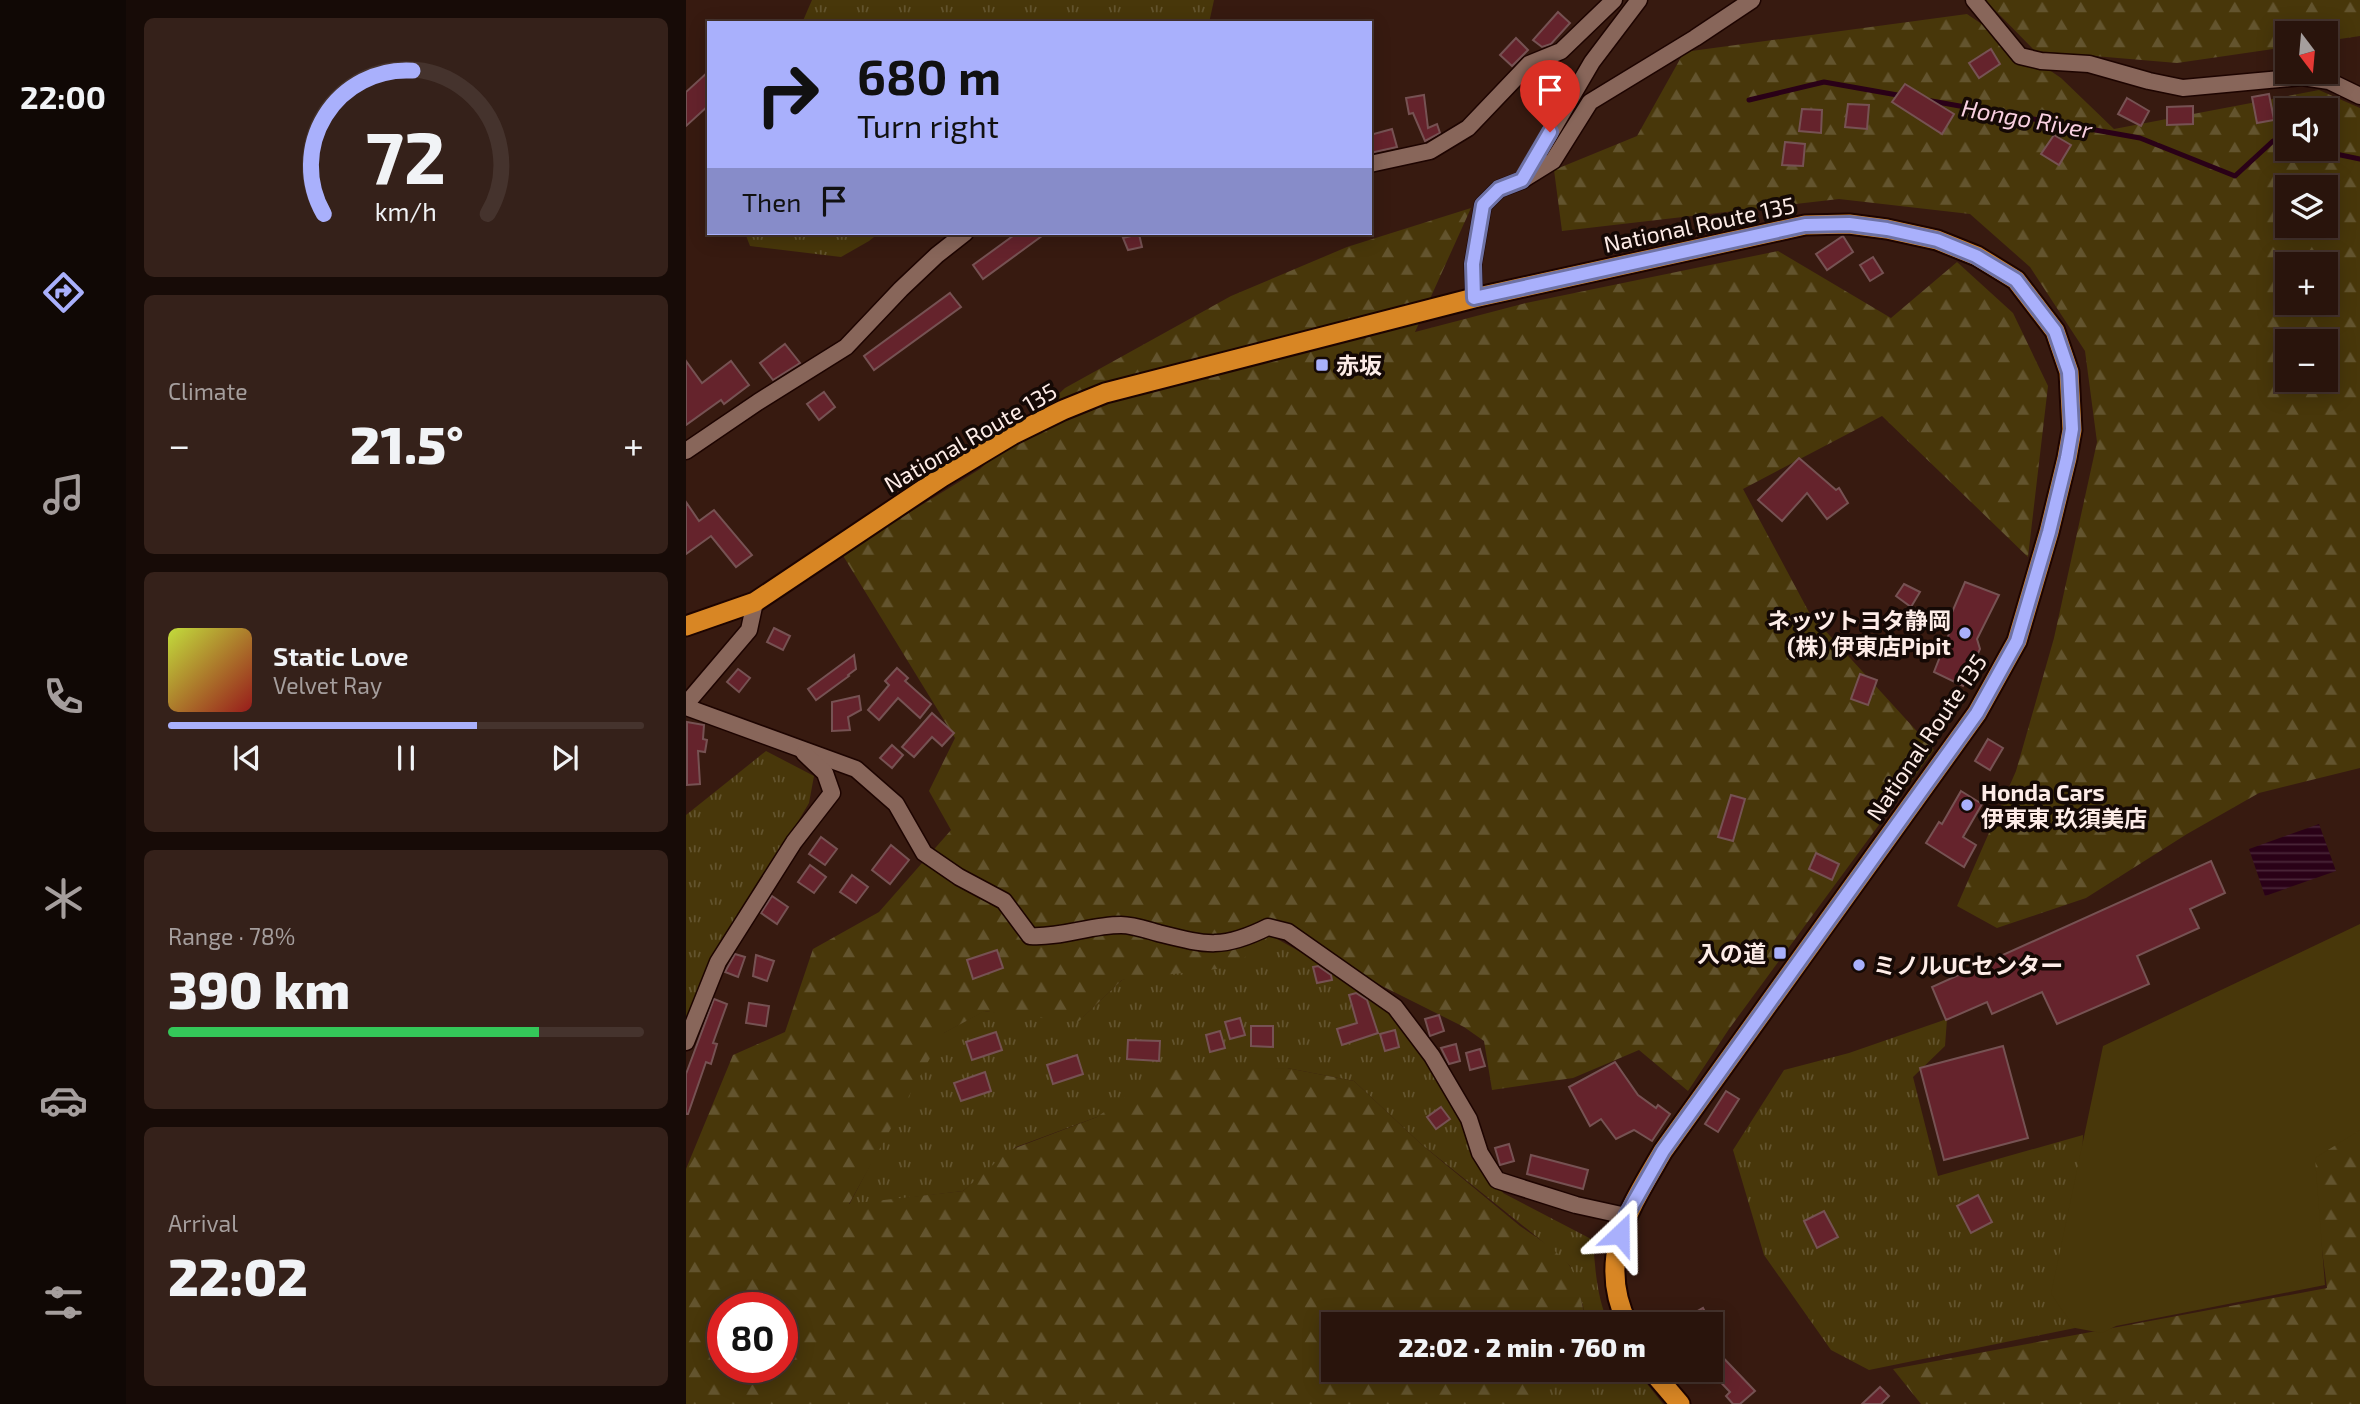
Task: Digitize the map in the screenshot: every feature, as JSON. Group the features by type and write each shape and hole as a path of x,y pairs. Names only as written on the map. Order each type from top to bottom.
{"highway":[{"name":"National Route 135","path":"686,626 755,602 942,477 1012,435 1105,393 1474,298 1805,225 1849,224 1937,240 1976,256 2016,280 2055,331 2069,372 2072,429 2049,532 2017,641 1977,713 1663,1151 1626,1216 1615,1252 1614,1276 1622,1312"},
{"path":"1661,1382 1680,1404"}],"street":[{"path":"1372,164 1430,151 1468,128 1528,64 1561,51 1614,0"},
{"path":"1522,180 1592,62 1639,0"},
{"path":"1474,298 1473,264 1483,205 1499,189 1522,180 1553,161 1590,102 1752,0"},
{"path":"1974,0 2020,55 2031,58 2089,64 2183,88 2302,78 2329,80 2360,96"},
{"path":"686,451 846,347 901,289 962,235"},
{"path":"755,602 749,630 686,705 724,722 856,769 896,804 924,853 959,877 1004,901 1030,936 1050,937 1091,927 1125,925 1216,945 1249,936 1268,927 1288,932 1395,1007 1432,1056 1469,1119 1480,1153 1497,1180 1576,1205 1626,1216"},
{"path":"686,1042 718,961 794,842 832,793 825,774 798,747"}],"green space":[{"path":"812,0 1214,0 1209,21 803,21"},
{"path":"1985,0 2360,0 2360,36 2338,39 2338,21 2275,21 2275,49 2177,63 2035,51"},
{"path":"1967,14 2061,78 2114,129 2275,98 2275,161 2338,161 2338,98 2360,108 2360,768 2259,793 2187,834 2086,898 1997,928 1957,906 2016,771 2054,638 2097,442 2085,351 2030,267 1970,214 1839,199 1562,231 1554,170 1637,136 1684,52"},
{"path":"2319,90 2337,98 2277,98"},
{"path":"1471,208 1415,332 1526,303 1778,251 1891,318 1957,262 2013,313 2048,386 2028,557 1882,416 1743,489 1810,614 1934,750 1729,1029 1688,1091 1639,1050 1573,1078 1492,1090 1484,1041 1464,1027 1318,954 1287,932 1270,935 1234,967 1122,980 1078,1022 1032,1017 1032,1020 985,1011 944,1033 849,1204 963,1191 1010,1150 1097,1117 1163,1070 1287,1068 1354,1081 1421,1144 1569,1265 1575,1277 1584,1312 1321,1312 1321,1382 1547,1382 1531,1404 686,1404 686,1169 733,1055 785,1032 813,949 879,912 951,830 929,791 955,738 842,554 980,469 1065,388 1231,296 1347,247"},
{"path":"746,235 876,235 841,257 750,246"},
{"path":"766,751 814,776 809,803 699,988 686,1021 686,815"},
{"path":"2360,924 2360,1130 2315,1158 2325,1285 2116,1326 2102,1333 2075,1328 2051,1294 2103,1046"},
{"path":"1270,935 1322,964 1383,1006 1445,1078 1479,1135 1503,1193 1593,1240 1599,1294 1604,1312 1584,1312 1570,1266 1421,1144 1354,1081 1287,1068 1162,1077 1097,1117 1016,1147 963,1191 849,1205 938,1036 984,1011 1036,1017 1083,1017 1122,980"},
{"path":"1947,1019 1945,1046 1913,1077 1938,1176 2083,1135 2075,1328 1869,1370 1831,1350 1764,1255 1733,1150 1784,1070 1849,1053"},
{"path":"2360,1122 2360,1404 1921,1404 1893,1369 2327,1288 2309,1150"},
{"path":"1544,1382 1646,1382 1663,1404 1530,1404"}],"shaded area":[{"path":"2319,824 2336,871 2265,896 2249,849"}],"building":[{"path":"1558,12 1570,23 1551,44 1542,47 1533,40"},
{"path":"1516,38 1528,50 1512,66 1500,55"},
{"path":"1991,49 2000,64 1979,78 1969,63"},
{"path":"707,73 707,107 686,126 686,92"},
{"path":"1905,84 1954,114 1942,134 1892,102"},
{"path":"2269,94 2274,120 2257,123 2252,97"},
{"path":"1424,95 1428,128 1437,124 1440,133 1425,141 1413,113 1409,114 1406,98"},
{"path":"2127,98 2149,111 2141,126 2118,114"},
{"path":"1848,104 1869,105 1867,129 1845,127"},
{"path":"2193,106 2193,124 2167,125 2167,107"},
{"path":"1802,109 1822,110 1821,133 1799,131"},
{"path":"1392,129 1397,147 1372,153 1372,134"},
{"path":"2054,135 2071,145 2059,165 2041,154"},
{"path":"1785,142 1805,144 1803,166 1782,165"},
{"path":"1014,235 1043,235 983,279 973,265"},
{"path":"1139,235 1142,247 1128,250 1123,238"},
{"path":"1843,236 1853,252 1827,270 1816,254"},
{"path":"1873,257 1883,273 1870,281 1860,265"},
{"path":"950,293 961,307 874,370 864,356"},
{"path":"785,344 800,363 773,380 760,363"},
{"path":"686,361 702,383 731,361 749,385 724,404 721,400 686,425"},
{"path":"824,392 835,407 819,420 807,404"},
{"path":"1799,458 1836,490 1839,488 1848,503 1827,519 1807,493 1782,521 1758,500"},
{"path":"686,502 699,521 714,510 752,555 736,567 711,536 686,554"},
{"name":"ネッツトヨタ静岡 (株) 伊東店Pipit","path":"1965,582 1999,595 1977,639 1980,649 1963,686 1934,672 1952,626 1947,624"},
{"path":"1904,584 1920,592 1911,607 1896,596"},
{"path":"774,628 790,636 783,650 767,642"},
{"path":"854,655 856,669 816,700 808,689"},
{"path":"897,668 908,678 905,681 931,704 920,718 898,698 879,720 868,710 889,685 885,681"},
{"path":"738,669 750,678 739,692 727,682"},
{"path":"1860,674 1877,680 1868,705 1851,699"},
{"path":"859,696 861,710 848,717 850,730 832,731 832,702"},
{"path":"932,713 954,733 942,746 932,737 914,757 902,747"},
{"path":"687,722 704,725 703,739 707,740 705,752 698,751 700,784 687,785"},
{"path":"1988,739 2003,748 1990,770 1975,761"},
{"path":"892,745 903,755 892,768 880,758"},
{"path":"1961,791 1982,804 1963,837 1976,845 1964,867 1926,843 1939,822 1942,824"},
{"path":"1731,795 1745,799 1733,841 1718,837"},
{"path":"821,837 837,849 825,865 809,854"},
{"path":"891,845 909,860 890,884 872,870"},
{"path":"1816,853 1839,864 1832,880 1809,869"},
{"path":"2211,861 2225,893 2190,909 2199,928 2137,956 2149,984 2057,1024 2042,992 1992,1014 1987,1002 1946,1020 1932,987"},
{"path":"810,865 826,877 814,893 798,882"},
{"path":"852,875 868,887 856,903 840,892"},
{"path":"772,896 788,907 777,924 761,913"},
{"path":"997,950 1003,968 973,979 967,960"},
{"path":"735,954 745,957 738,977 725,972"},
{"path":"756,955 774,961 767,981 753,976"},
{"path":"1318,966 1331,975 1332,980 1317,983 1313,967"},
{"path":"1356,993 1367,1000 1378,1033 1342,1045 1337,1029 1357,1023 1349,995"},
{"path":"714,999 727,1004 713,1043 717,1044 711,1064 706,1062 686,1114 686,1074"},
{"path":"749,1003 769,1006 766,1026 746,1023"},
{"path":"1439,1015 1444,1031 1430,1036 1425,1019"},
{"path":"1240,1018 1245,1035 1230,1039 1225,1022"},
{"path":"1251,1026 1273,1026 1273,1047 1251,1046"},
{"path":"1395,1030 1399,1047 1385,1051 1380,1034"},
{"path":"1220,1031 1225,1048 1210,1052 1206,1035"},
{"path":"996,1032 1002,1050 972,1060 966,1042"},
{"path":"1128,1040 1160,1041 1159,1061 1127,1059"},
{"path":"1456,1044 1460,1061 1449,1064 1441,1048"},
{"path":"2003,1046 2028,1138 1944,1160 1920,1068"},
{"path":"1480,1049 1485,1066 1470,1070 1466,1053"},
{"path":"1077,1055 1083,1074 1053,1084 1047,1065"},
{"path":"1615,1062 1638,1095 1670,1114 1652,1141 1634,1130 1616,1139 1601,1119 1590,1126 1569,1087"},
{"path":"985,1072 991,1091 961,1101 954,1083"},
{"path":"1726,1091 1739,1099 1718,1132 1705,1124"},
{"path":"1441,1107 1450,1119 1436,1129 1427,1117"},
{"path":"1509,1144 1514,1161 1500,1165 1495,1148"},
{"path":"1531,1155 1588,1170 1583,1189 1527,1174"},
{"path":"1978,1195 1992,1222 1971,1233 1957,1206"},
{"path":"1824,1211 1838,1237 1817,1248 1804,1221"},
{"path":"1723,1358 1755,1391 1740,1404 1733,1404 1726,1396 1730,1392 1721,1382 1723,1382"},
{"path":"1880,1387 1889,1396 1881,1404 1862,1404"}],"waterway":[{"name":"Hongo River","path":"1749,100 1824,82 1903,96"},
{"name":"Hongo River","path":"1926,100 2140,138 2235,176 2275,141"},
{"name":"Hongo River","path":"2338,154 2360,159"}],"place":[{"name":"赤坂","path":"1322,365"},
{"name":"ネッツトヨタ静岡 (株) 伊東店Pipit","path":"1965,633"},
{"name":"Honda Cars 伊東東 玖須美店","path":"1967,805"},
{"name":"入の道","path":"1780,953"},
{"name":"ミノルUCセンター","path":"1859,965"}],"route":[{"path":"1550,132 1522,180 1499,189 1483,205 1473,264 1474,298 1805,225 1849,224 1937,240 1976,256 2016,280 2055,331 2069,372 2072,429 2067,458 2049,532 2017,641 1977,713 1663,1151 1626,1216 1620,1234"}]}
